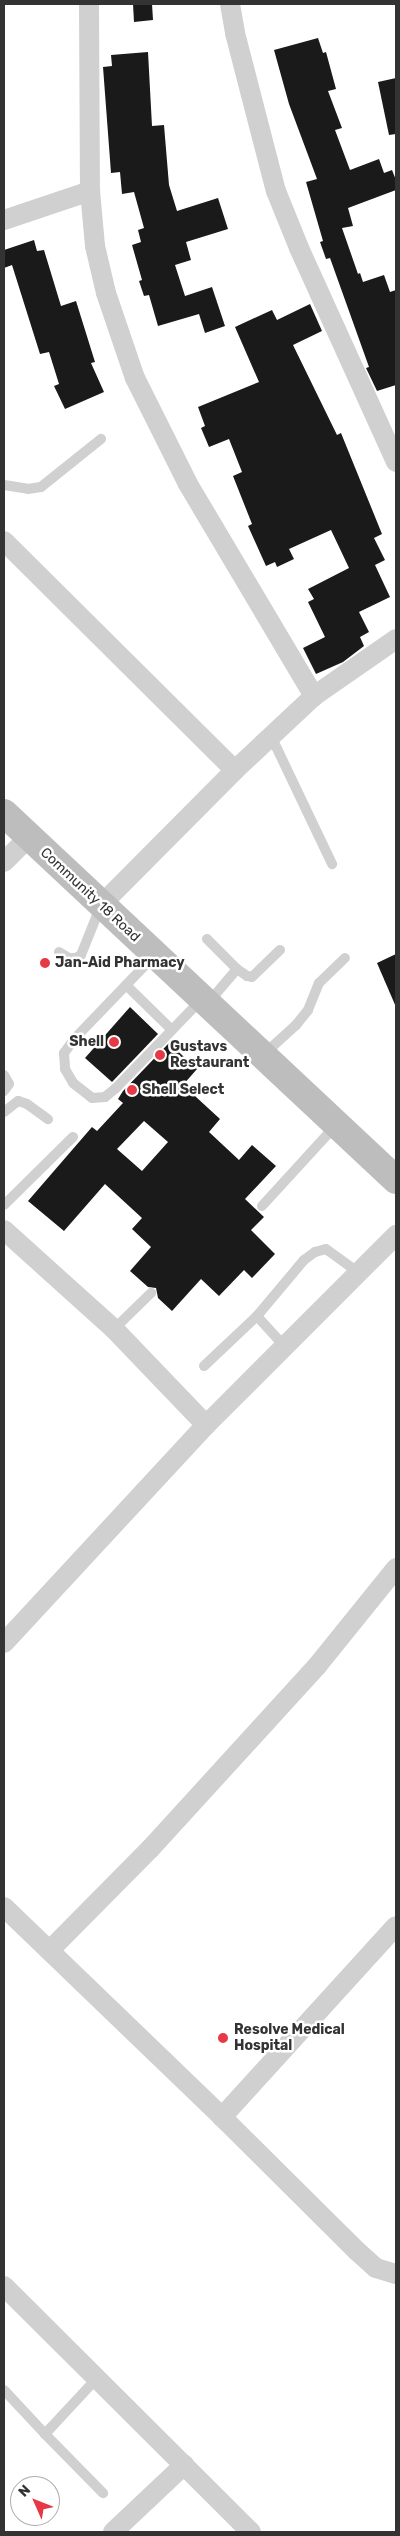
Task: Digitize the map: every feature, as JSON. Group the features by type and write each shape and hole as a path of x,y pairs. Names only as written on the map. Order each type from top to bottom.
{"main road":[{"name":"Community 18 Road","path":"4,814 396,1180"}],"street":[{"path":"89,4 90,191 95,246 106,293 135,378 188,484 314,696"},
{"path":"230,4 240,52 276,191 299,248 396,462"},
{"path":"4,220 90,191"},
{"path":"4,542 234,770"},
{"path":"101,905 234,770 314,696 396,639"},
{"path":"4,862 29,837"},
{"path":"5,1233 114,1329 206,1425"},
{"path":"4,1642 206,1425 396,1235"},
{"path":"50,1950 150,1849 317,1666 396,1568"},
{"path":"4,1907 222,2117 357,2251 376,2268 396,2274"},
{"path":"222,2117 396,1926"},
{"path":"4,2286 251,2532"},
{"path":"113,2532 184,2465"}],"lane":[{"path":"4,485 28,489 41,486 102,439"},
{"path":"271,736 332,864"},
{"path":"59,952 69,958 76,958 81,955 101,905"},
{"path":"207,938 237,968 247,976 252,977 280,950"},
{"path":"154,955 75,1038 64,1053 65,1068 73,1083 92,1098 105,1097 237,968"},
{"path":"263,1056 296,1025 308,1010 319,983 345,958"},
{"path":"126,985 172,1030"},
{"path":"4,1075 9,1084 4,1091"},
{"path":"4,1112 18,1101 27,1104 48,1119"},
{"path":"262,1206 336,1124"},
{"path":"4,1205 73,1137"},
{"path":"204,1366 257,1316 304,1260 315,1252 326,1249 360,1272"},
{"path":"114,1329 151,1293"},
{"path":"257,1316 285,1347"},
{"path":"45,2434 97,2378"},
{"path":"4,2390 103,2493"}],"building":[{"path":"133,4 152,4 153,20 134,22"},
{"path":"318,38 323,53 326,52 336,89 328,91 342,128 335,130 350,170 379,159 384,173 392,170 396,180 396,190 348,208 353,226 342,228 358,274 360,273 363,282 384,275 390,292 396,290 396,385 377,391 366,368 369,367 330,258 326,259 320,242 323,241 306,182 317,179 289,104 274,50"},
{"path":"148,52 152,126 164,125 169,185 177,211 218,198 228,229 186,242 191,260 175,265 185,296 212,287 225,326 205,333 199,314 158,326 149,295 144,296 139,281 142,280 132,245 141,242 138,230 144,228 134,192 122,194 120,172 111,173 103,67 112,66 111,55"},
{"path":"396,78 396,134 389,135 378,82"},
{"path":"34,240 37,251 44,250 61,306 76,301 95,362 91,363 104,392 65,409 54,386 59,384 49,352 40,354 12,265 4,268 4,250"},
{"path":"310,304 322,331 293,345 337,435 341,433 382,534 374,538 385,560 375,565 390,597 359,612 369,632 360,637 364,646 343,662 316,674 303,648 325,637 308,602 314,599 308,589 349,568 331,530 289,549 294,559 277,567 275,562 266,566 248,526 252,524 233,476 242,472 229,439 209,447 201,428 205,426 198,407 259,382 235,327 272,310 277,320"},
{"path":"396,954 396,1007 377,963"},
{"path":"130,1007 158,1034 112,1082 85,1058"},
{"path":"169,1043 197,1069 183,1085 220,1119 209,1132 239,1160 252,1145 276,1166 245,1199 264,1217 251,1230 275,1254 252,1278 244,1270 219,1296 201,1279 172,1311 158,1298 156,1288 148,1287 130,1271 151,1247 132,1229 142,1218 105,1184 64,1231 28,1201 92,1127 97,1131 123,1103 118,1099 123,1091","holes":["144,1121 168,1142 142,1171 117,1149"]}],"place":[{"name":"Jan-Aid Pharmacy","path":"45,963"},
{"name":"Shell","path":"114,1042"},
{"name":"Gustavs Restaurant","path":"160,1055"},
{"name":"Shell Select","path":"132,1090"},
{"name":"Resolve Medical Hospital","path":"223,2038"}]}
